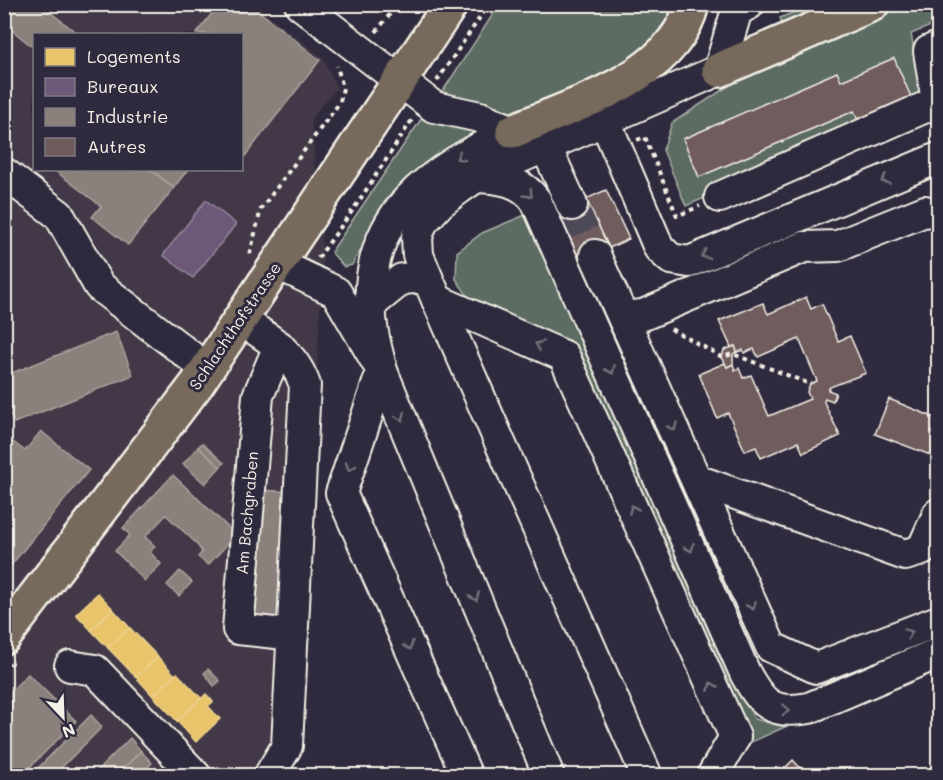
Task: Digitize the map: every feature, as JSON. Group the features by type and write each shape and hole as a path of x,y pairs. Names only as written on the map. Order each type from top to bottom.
{"main road":[{"name":"Schlachthofstrasse","path":"4,637 207,369 278,264 412,91 451,4"},
{"path":"513,131 627,82 651,66 671,43 692,4"},
{"path":"719,70 872,4"}],"street":[{"path":"300,4 434,107 480,117 513,131"},
{"path":"647,776 432,289 418,255 417,237 422,224 440,203 476,177 719,70 737,10 749,4"},
{"path":"720,197 938,102 929,51 939,47"},
{"path":"605,122 659,248 671,259 689,262 939,158"},
{"path":"467,776 341,493 382,371 370,305 374,260 398,210 422,184 457,158 513,131"},
{"path":"546,147 572,205"},
{"path":"4,174 59,215 99,286 207,369"},
{"path":"476,177 504,178 529,192 536,201 745,673 756,693 775,709 793,711 808,708 939,653"},
{"path":"623,317 643,315 804,247 838,246 934,206"},
{"path":"595,255 771,647 816,668 939,621"},
{"path":"278,264 336,292 382,371 549,776"},
{"path":"370,305 402,279 432,289 564,356 735,737 712,776"},
{"path":"240,320 279,346 300,368 305,385 287,746 269,776"},
{"name":"Am Bachgraben","path":"279,346 258,396 238,629 293,635"},
{"path":"697,480 905,555 931,553 939,514"},
{"path":"70,666 95,670 196,776"}],"path":[{"path":"362,51 398,4"},
{"path":"398,141 412,91 489,4"},
{"path":"616,149 645,137 677,216 720,197"},
{"path":"660,308 669,328 722,357 733,354 810,384"}],"shaded area":[{"path":"5,5 255,5 323,58 337,88 311,118 323,258 294,775 5,776"}],"green space":[{"path":"499,5 677,5 635,63 513,117 437,100"},
{"path":"811,5 848,5 785,33 780,18"},
{"path":"905,5 938,5 938,23 911,34 924,102 686,206 663,150 672,123 739,79"},
{"path":"426,112 483,130 457,143 427,163 402,189 380,218 352,265 344,267 331,252"},
{"path":"530,213 744,700 755,719 785,727 747,744 581,353 476,308 456,279 457,252 482,233"}],"building: Logements":[{"path":"98,593 113,609 91,630 76,614"},
{"path":"113,609 130,628 108,648 91,630"},
{"path":"130,628 158,657 136,677 108,648"},
{"path":"158,657 175,675 153,696 136,677"},
{"path":"177,673 201,698 177,721 153,696"},
{"path":"206,694 213,702 208,706 220,719 196,742 177,721"}],"building: Bureaux":[{"path":"341,4 379,4 360,11"},
{"path":"206,200 236,224 193,278 163,255"}],"building: Industrie":[{"path":"4,4 40,4 77,33 33,33 33,47 4,24"},
{"path":"219,4 250,4 320,60 243,159 243,33 197,33"},
{"path":"55,171 152,171 174,188 128,245 92,217 101,206"},
{"path":"152,171 187,171 174,187"},
{"path":"116,332 133,375 14,423 4,400 4,376"},
{"path":"41,431 89,470 4,574 4,435 25,451"},
{"path":"202,443 224,463 220,467 198,447"},
{"path":"198,447 220,467 205,484 183,464"},
{"path":"173,475 236,535 208,565 198,557 202,552 196,543 166,515 145,537 155,546 150,552 161,564 145,581 115,551 130,535 123,528"},
{"path":"262,490 291,492 284,618 255,616"},
{"path":"180,571 192,582 179,596 167,585"},
{"path":"208,669 220,681 214,686 204,673"},
{"path":"28,674 76,721 21,776 4,776 4,698"},
{"path":"91,715 102,727 53,776 30,776"},
{"path":"130,738 141,751 116,776 92,776"},
{"path":"141,751 152,763 139,776 116,776"}],"building: Autres":[{"path":"894,58 911,97 858,120 854,111 699,177 683,139 837,72 841,81"},
{"path":"606,190 629,239 609,248 586,199"},
{"path":"586,199 609,248 577,263 554,214"},
{"path":"806,297 811,309 822,304 838,341 850,336 866,373 830,387 828,390 836,393 833,401 825,398 824,402 840,436 803,453 798,442 761,458 756,447 745,451 728,413 717,418 699,374 725,363 727,367 733,364 735,370 739,368 743,378 751,375 769,416 810,399 807,392 810,384 817,381 799,339 758,357 754,349 744,353 743,350 737,352 735,346 731,347 719,321 763,303 768,314"},
{"path":"735,346 737,352 733,354 733,364 727,367 722,357 724,350"},
{"path":"889,399 938,419 938,458 875,434"},
{"path":"793,760 808,776 777,776"}],"tunnel":[{"path":"572,205 595,255"}]}
